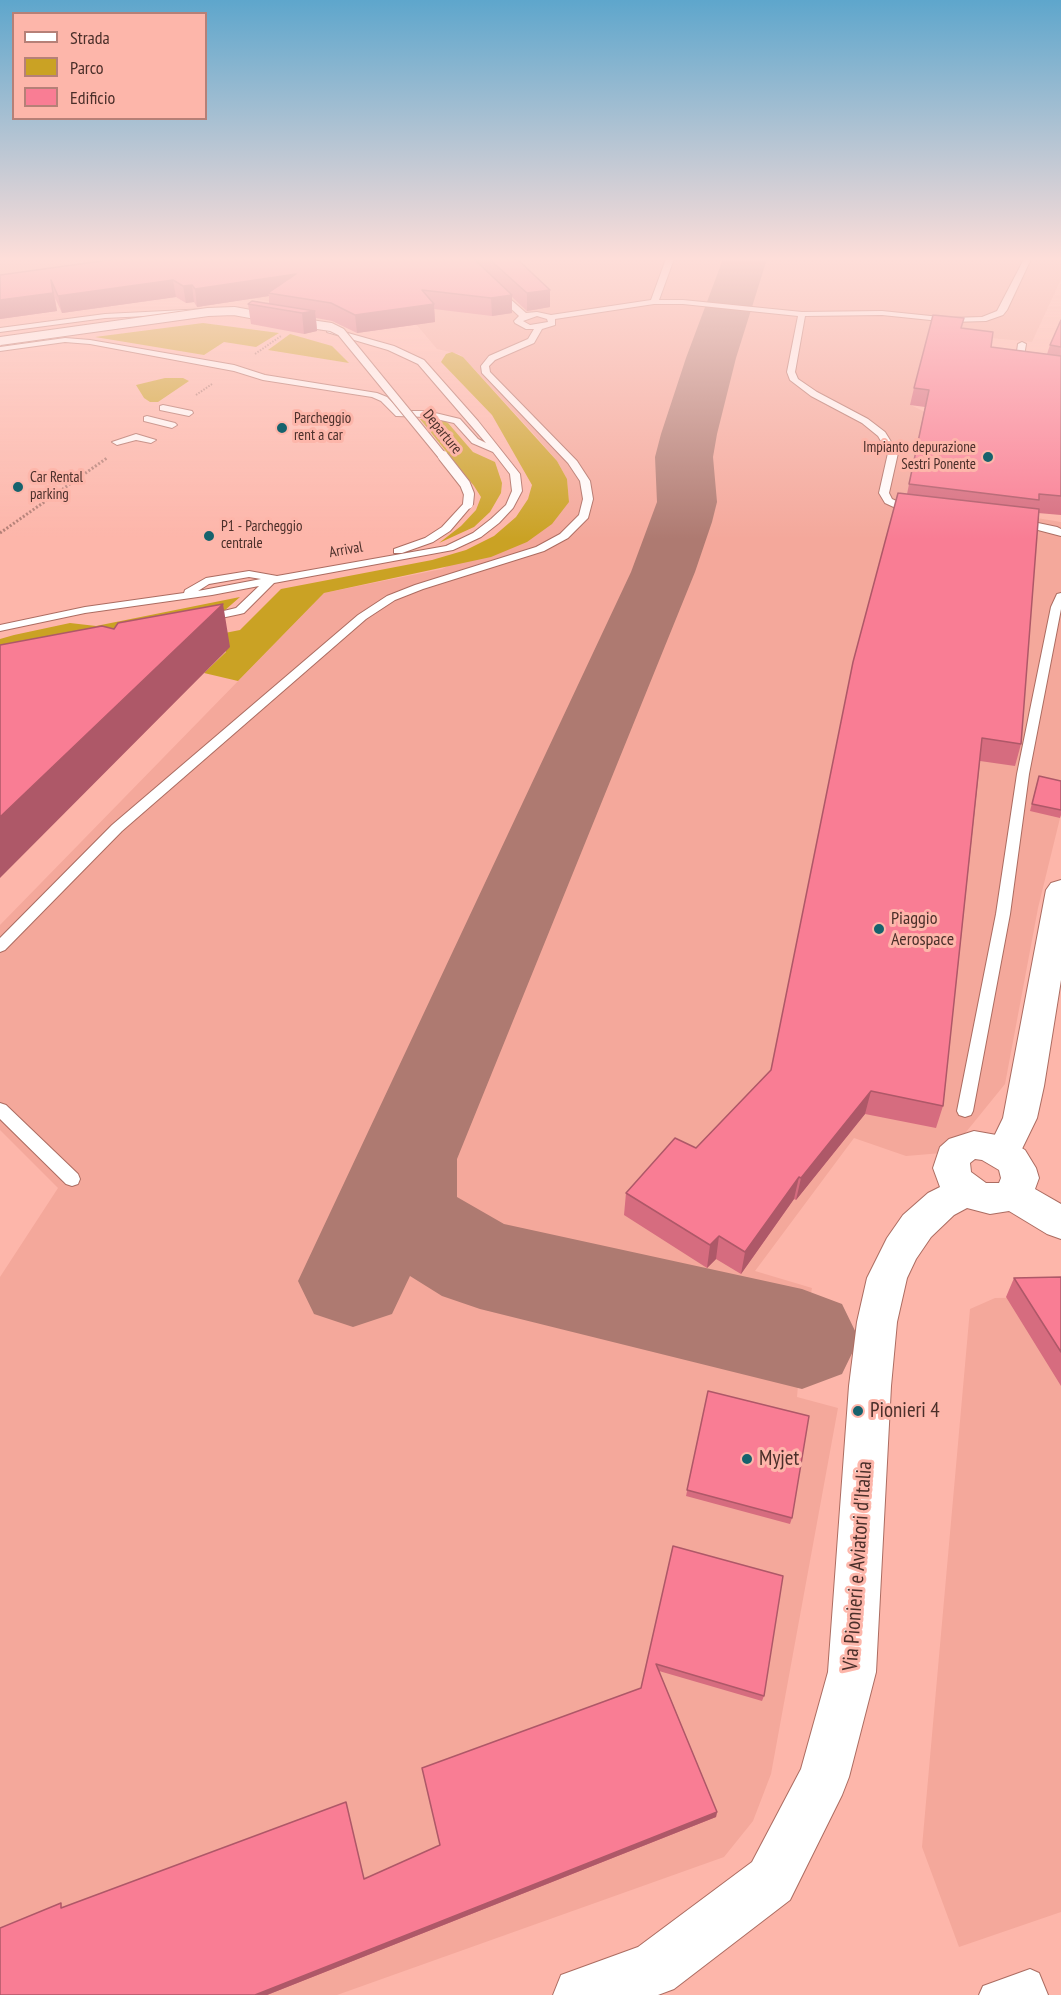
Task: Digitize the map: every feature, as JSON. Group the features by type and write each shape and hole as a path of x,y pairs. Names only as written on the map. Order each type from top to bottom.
{"street":[{"path":"1004,1152 1020,1118 1027,1086 1061,890"},
{"path":"1020,1197 1018,1168 1004,1152 989,1146 974,1145 962,1149 953,1157 951,1168 955,1180 966,1190 990,1199 1020,1197 1061,1223"},
{"name":"Via Pionieri e Aviatori d'Italia","path":"581,1995 654,1969 771,1881 824,1776 852,1672 870,1386 877,1322 887,1278 901,1249 917,1226 941,1204 966,1190"}],"lane":[{"path":"146,352 253,372 263,377 380,397 399,414 427,414 457,421 475,441 502,456"},
{"name":"Departure","path":"357,352 465,484 469,494 468,504 457,519 429,540 364,562"},
{"name":"Arrival","path":"273,578 413,556 449,548 477,535 510,506 517,491 515,474 421,362 400,352"},
{"path":"0,947 117,828 363,617 392,598 419,587 540,549 564,536 584,516 588,499 585,481 572,461 486,373 485,366 492,358 506,352"},
{"path":"795,352 791,372 794,380 814,394 865,421 882,434 893,453 884,493 888,501 901,507 928,511"},
{"path":"1021,352 1018,364 1061,369"},
{"path":"163,408 189,413"},
{"path":"147,419 172,426"},
{"path":"117,442 136,437 152,440"},
{"path":"1010,521 1034,524 1061,533"},
{"path":"187,594 206,581 238,575 249,574 273,578"},
{"path":"0,628 85,610 187,594 214,597 256,589 273,578"},
{"path":"197,620 240,611 273,578"},
{"path":"965,1111 1003,914 1023,774 1056,607 1061,596"},
{"path":"0,1109 72,1179"},
{"path":"992,1995 1030,1982 1035,1995"}],"path":[{"path":"0,533 136,437"}],"shaded area":[{"path":"451,352 925,352 911,405 925,412 1031,517 1061,522 1061,814 1038,908 1005,1084 962,1137 942,1153 906,1156 854,1138 755,1271 812,1288 802,1340 797,1397 838,1408 771,1774 753,1821 724,1857 337,1995 0,1995 0,1277 58,1188 0,1130 0,925 324,593 442,569 569,502 567,479 557,461 459,354"},
{"path":"1061,1297 1061,1912 959,1947 922,1847 970,1309 995,1298"}],"green space":[{"path":"186,352 208,352 204,355"},
{"path":"281,352 338,352 349,363"},
{"path":"452,352 463,357 557,461 567,479 569,502 552,524 527,542 491,557 324,593 238,681 204,673 226,652 225,650 154,647 240,630 281,589 432,560 466,550 494,536 516,517 528,499 532,485 492,415 441,362 446,354"},
{"path":"165,378 183,378 189,381 158,402 150,402 144,398 136,385"},
{"path":"420,419 441,419 448,423 473,452 495,462 502,483 501,493 490,512 474,527 439,543 461,526 476,510 481,497"},
{"path":"240,597 224,611 0,656 0,639 14,635 70,623 96,626"}],"building":[{"name":"Impianto depurazione Sestri Ponente","path":"923,352 1031,352 1061,356 1061,496 1039,494 1039,500 909,484 929,390 914,388"},
{"name":"Piaggio Aerospace","path":"898,493 1039,509 1021,744 982,738 943,1106 871,1091 801,1178 799,1177 745,1252 719,1236 710,1245 626,1193 675,1138 696,1148 771,1070 853,662"},
{"path":"223,604 0,817 0,645 102,626 114,629 118,623"},
{"path":"1039,776 1061,781 1061,810 1032,804"},
{"path":"1061,1277 1061,1352 1014,1278"},
{"name":"Myjet","path":"708,1391 809,1416 792,1518 687,1490"},
{"path":"673,1546 783,1576 764,1696 656,1664 717,1812 255,1995 0,1995 0,1928 61,1903 61,1908 346,1802 364,1879 440,1845 422,1768 641,1688"}],"taxiway":[{"path":"406,1159 663,572 687,502 684,457 713,352"},
{"path":"353,1281 406,1159"},
{"path":"406,1159 405,1200 420,1228 480,1264 802,1339"}],"place":[{"name":"Parcheggio rent a car","path":"282,428"},
{"name":"Impianto depurazione Sestri Ponente","path":"988,457"},
{"name":"Car Rental parking","path":"18,487"},
{"name":"P1 - Parcheggio centrale","path":"209,536"},
{"name":"Piaggio Aerospace","path":"879,929"},
{"name":"Pionieri 4","path":"858,1411"},
{"name":"Myjet","path":"747,1459"}]}
